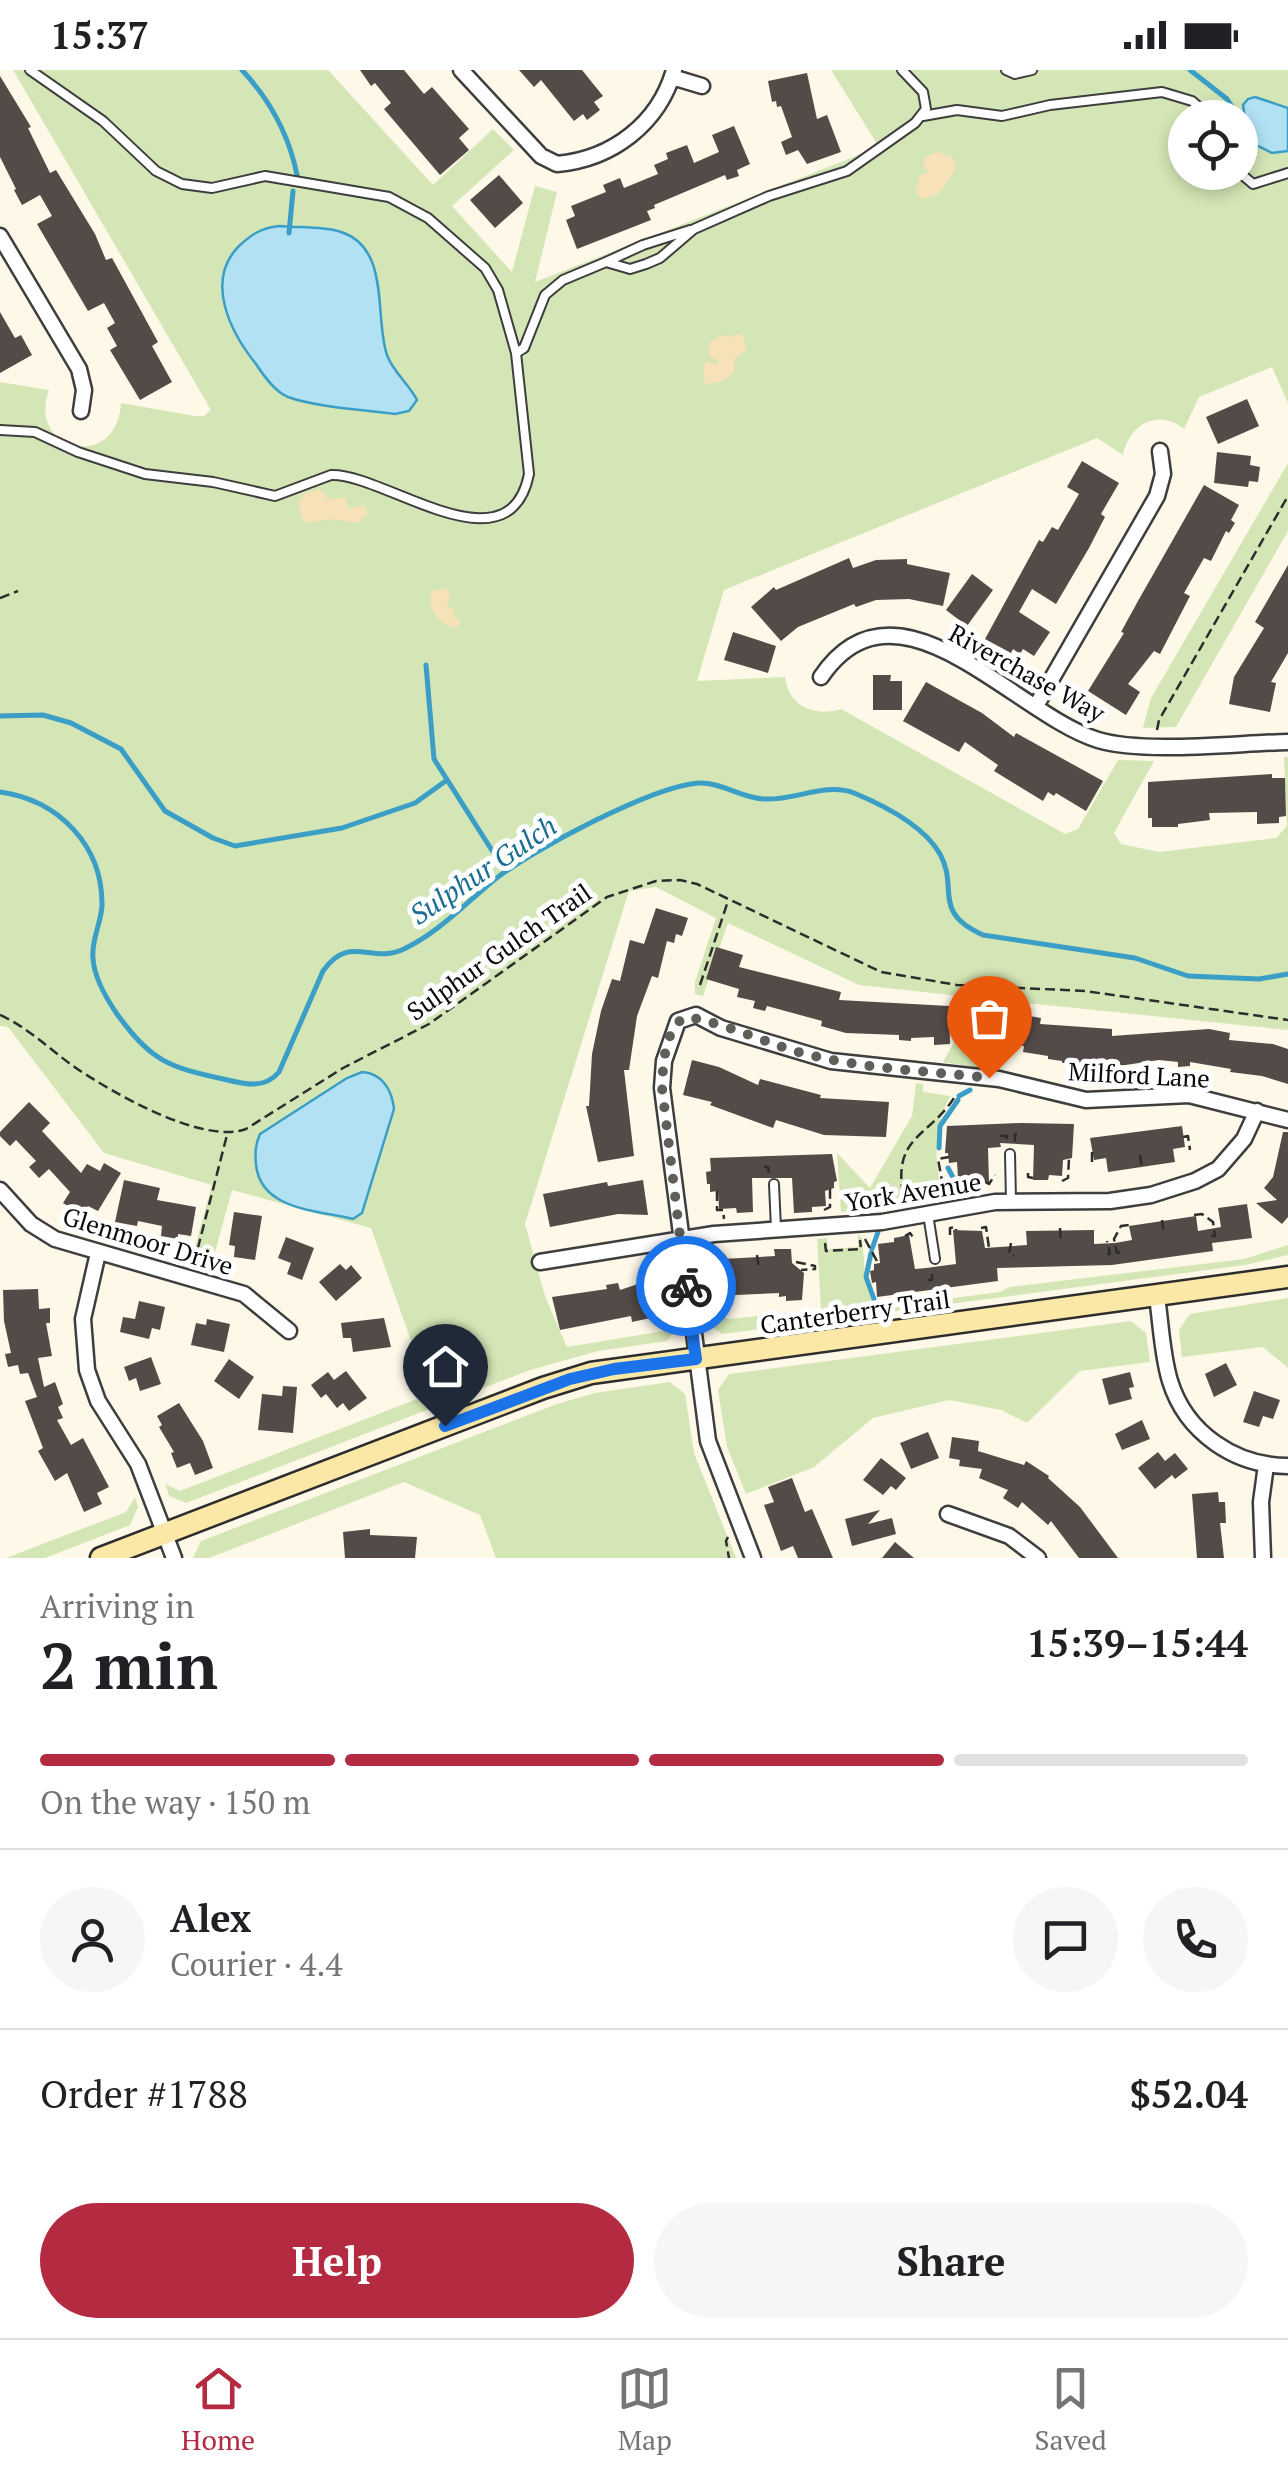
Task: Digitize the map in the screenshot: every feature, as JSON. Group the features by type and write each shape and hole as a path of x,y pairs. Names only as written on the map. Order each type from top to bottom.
{"street":[{"path":"461,70 541,156 557,164 584,158 634,134 660,106 673,74 702,86"},
{"path":"0,236 79,370 84,390 81,412"},
{"path":"1036,706 1156,496 1163,474 1160,451"},
{"name":"Riverchase Way","path":"821,677 835,656 852,643 871,636 899,635 941,650 1083,734 1116,744 1288,742"},
{"name":"Milford Lane","path":"680,1239 663,1102 663,1070 674,1027 683,1018 696,1016 721,1028 831,1061 999,1079 1086,1100 1180,1094 1212,1098 1288,1120"},
{"name":"York Avenue","path":"540,1262 680,1239 863,1224 1011,1200 1152,1196 1218,1169 1235,1153 1257,1111"},
{"name":"Glenmoor Drive","path":"0,1190 38,1230 98,1254 244,1294 289,1331"},
{"path":"680,1239 711,1453 753,1558"},
{"path":"98,1254 83,1318 87,1370 98,1402 138,1464 174,1558"},
{"name":"Canterberry Trail","path":"101,1558 570,1379 614,1369 1288,1277"},
{"path":"1157,1297 1167,1370 1186,1415 1228,1452 1266,1465 1288,1466"},
{"path":"1263,1558 1261,1502 1266,1465"},
{"path":"948,1514 1009,1536 1038,1558"}],"lane":[{"path":"0,430 35,432 78,452 145,474 213,482 275,496 340,475 434,510 484,518 512,507 529,474 516,353 492,278 428,218 406,204 372,193 265,176 212,188 182,184 156,170 104,121 30,70"},
{"path":"902,70 923,92 924,116"},
{"path":"1006,70 1015,74 1032,70"},
{"path":"516,353 524,348 546,295 563,280 769,196 859,166 924,116 957,110 1002,116 1050,105 1168,92 1187,100"},
{"path":"1258,182 1288,172"},
{"path":"606,262 630,269 646,264 660,258 694,229"},
{"path":"1010,1154 1011,1200"},
{"path":"774,1184 776,1229"},
{"path":"928,1214 935,1259"}],"path":[{"path":"1157,730 1158,720 1288,496"},
{"path":"0,598 18,591"},
{"name":"Sulphur Gulch Trail","path":"227,1134 246,1129 343,1068 429,1024 607,897 647,882 697,884 869,968 920,980 996,988 1060,988 1288,1020"},
{"path":"700,985 729,900"},
{"path":"978,1066 996,988"},
{"path":"0,1015 28,1029 100,1083 180,1122 227,1134 194,1264"},
{"path":"903,1194 900,1169 908,1145 954,1098"},
{"path":"1016,1144 1015,1134 1021,1134"},
{"path":"1000,1136 1007,1136 1008,1144"},
{"path":"1183,1137 1188,1136 1190,1150"},
{"path":"1092,1150 1092,1162"},
{"path":"1140,1155 1142,1169"},
{"path":"943,1186 938,1159 948,1157"},
{"path":"1062,1180 1068,1178 1070,1158"},
{"path":"1028,1173 1032,1178"},
{"path":"985,1182 989,1184 994,1175"},
{"path":"824,1214 824,1208 830,1207 830,1188"},
{"path":"717,1191 718,1210 723,1210 724,1220"},
{"path":"1194,1215 1202,1214 1213,1222 1215,1236 1211,1236"},
{"path":"1162,1220 1164,1235"},
{"path":"1120,1252 1116,1253 1114,1240 1122,1226 1129,1224"},
{"path":"950,1235 950,1228 956,1226 956,1230"},
{"path":"981,1228 986,1227 989,1248"},
{"path":"1060,1228 1060,1243"},
{"path":"905,1236 910,1233 915,1240"},
{"path":"821,1239 826,1251 861,1249 860,1236 864,1235 878,1263"},
{"path":"1106,1254 1110,1254 1107,1241"},
{"path":"1011,1242 1009,1254 1014,1256"},
{"path":"757,1254 759,1270"},
{"path":"712,1284 708,1266 726,1255"},
{"path":"796,1262 815,1266 800,1270"},
{"path":"729,1536 729,1558"}],"green space":[{"path":"13,70 328,70 433,185 493,129 514,150 452,206 512,272 535,186 557,192 535,282 879,147 831,70 1288,70 1288,403 1272,367 1199,397 1184,429 1164,420 1146,422 1131,435 1123,455 1097,438 724,590 697,681 785,677 792,696 804,707 821,712 841,709 1065,834 1078,829 1118,760 1154,761 1114,833 1121,844 1159,852 1276,838 1287,826 1284,757 1288,757 1288,1030 1017,1002 980,1068 943,1062 978,998 859,985 728,923 703,996 695,994 695,982 716,918 656,887 629,891 525,1224 545,1296 567,1347 664,1331 671,1326 661,1261 672,1260 681,1323 667,1341 598,1351 530,1370 186,1503 169,1496 165,1484 180,1491 430,1394 371,1228 232,1190 211,1267 191,1261 212,1185 104,1153 8,1027 0,1026 0,382 49,390 45,411 50,428 75,446 90,446 105,439 116,425 121,403 204,416 211,410"},
{"path":"1288,463 1288,531 1176,727 1143,728 1151,698"},
{"path":"916,1083 923,1084 923,1092 950,1096 937,1139 940,1185 902,1192 903,1204 841,1212 837,1153 870,1188 912,1116"},
{"path":"858,1234 862,1238 866,1284 876,1308 1000,1292 1010,1287 1244,1259 1288,1245 1288,1255 1245,1265 722,1334 703,1320 695,1257 700,1257 708,1307 728,1319 821,1310 817,1239 827,1238 828,1249 858,1247"},
{"path":"1288,1298 1288,1368 1263,1347 1182,1357 1179,1330 1190,1314"},
{"path":"1131,1321 1146,1333 1150,1362 1080,1371 1027,1423 1001,1410 949,1400 873,1418 814,1467 746,1494 727,1447 718,1390 729,1374"},
{"path":"670,1382 685,1394 694,1453 736,1558 496,1558 480,1515 404,1482 209,1558 193,1558 201,1541 557,1404 595,1393"},
{"path":"135,1497 138,1507 130,1525 45,1558 6,1558 126,1512"}],"sand":[{"path":"937,152 952,157 956,169 937,195 922,199 915,192 921,175 929,172 924,158"},
{"path":"721,335 743,335 747,349 734,359 734,372 723,381 705,385 703,366 708,361 716,365 719,361 709,356 709,343"},
{"path":"320,490 328,500 345,497 349,509 364,505 368,514 357,523 331,519 307,523 301,517 299,502 307,492"},
{"path":"446,588 451,597 446,604 461,621 456,628 439,619 432,609 432,591"}],"water":[{"path":"1255,97 1288,108 1288,151 1272,153 1258,146 1258,100 1248,99"},
{"path":"279,226 341,232 357,240 367,253 378,285 387,355 417,400 409,411 395,414 355,410 288,397 270,383 247,351 225,307 223,275 239,246 262,230"},
{"path":"362,1072 385,1084 394,1109 362,1213 353,1219 307,1210 279,1199 260,1180 256,1145 260,1134"}],"building":[{"path":"360,70 404,70 424,94 432,87 469,129 459,138 469,150 440,175 384,109 391,103"},
{"path":"519,70 582,70 603,96 594,102 600,110 587,120 583,114 574,121 541,80 534,87"},
{"path":"807,73 817,119 827,115 841,152 807,164 798,150 786,155 781,142 792,137 781,106 772,102 768,81"},
{"path":"0,76 31,127 28,128 50,173 56,170 95,234 106,260 112,258 158,342 152,346 172,382 140,400 110,350 117,346 107,328 115,323 104,303 88,311 37,224 52,216 40,195 22,205 14,190 0,157"},
{"path":"734,126 750,164 737,170 739,176 727,180 725,175 654,205 647,211 651,220 577,249 566,220 575,216 571,206 606,192 603,185 620,178 624,188 658,174 654,165 668,159 666,153 687,145 694,163 719,152 712,135"},
{"path":"499,175 523,203 495,228 470,200"},
{"path":"0,312 15,338 21,335 32,355 0,373"},
{"path":"1247,399 1259,426 1218,444 1206,417"},
{"path":"1217,452 1251,456 1250,465 1260,467 1258,482 1249,481 1248,487 1214,483"},
{"path":"1082,461 1119,483 1101,514 1105,517 1089,548 1056,604 1032,589 1019,612 1050,632 1034,656 1023,649 1020,654 1013,649 1011,653 985,639 1039,540 1043,542 1052,527 1058,530 1079,494 1067,487"},
{"path":"1204,485 1239,505 1231,520 1235,523 1229,533 1226,531 1211,561 1204,558 1184,593 1190,596 1160,654 1154,651 1128,684 1140,692 1126,715 1088,691"},
{"path":"849,558 853,568 876,560 907,559 907,564 950,573 943,606 909,599 876,600 856,607 854,604 798,627 781,641 751,607 774,587 776,590"},
{"path":"1288,565 1288,653 1271,682 1276,683 1270,712 1229,704 1234,677 1264,628 1255,622"},
{"path":"972,574 993,590 967,626 946,610"},
{"path":"733,632 776,646 768,673 724,660"},
{"path":"873,675 891,675 890,681 902,681 902,710 873,710"},
{"path":"926,682 982,713 1014,737 1016,733 1103,781 1086,811 1056,793 1054,796 1048,792 1043,801 994,771 998,765 965,742 959,752 903,721"},
{"path":"1272,774 1272,778 1285,778 1286,816 1279,817 1279,823 1257,824 1257,812 1209,813 1210,820 1178,827 1152,827 1152,818 1148,818 1148,782"},
{"path":"656,908 688,918 682,936 676,934 674,943 667,941 658,978 652,976 637,1016 629,1070 624,1070 634,1156 598,1162 586,1106 601,1011 612,979 620,981 630,940 644,944"},
{"path":"716,947 743,955 739,967 841,992 839,1000 949,1006 950,1044 934,1045 934,1037 911,1041 899,1040 899,1035 846,1033 821,1026 822,1021 767,1006 765,1011 753,1008 755,1001 737,997 739,989 706,979"},
{"path":"1012,1013 1041,1018 1040,1024 1112,1029 1112,1036 1209,1029 1230,1033 1229,1040 1273,1044 1288,1049 1288,1084 1190,1062 1190,1066 1178,1067 1178,1062 1159,1060 1112,1067 1100,1067 1100,1063 1062,1063 1023,1052 1024,1046 1008,1044"},
{"path":"692,1060 719,1067 758,1085 760,1079 821,1095 820,1098 889,1102 886,1137 824,1135 776,1120 773,1128 710,1105 712,1102 683,1095"},
{"path":"29,1102 50,1123 42,1131 81,1173 87,1164 100,1171 104,1163 121,1173 98,1211 88,1206 83,1215 63,1203 70,1192 49,1169 39,1178 29,1167 36,1161 16,1140 10,1146 0,1136"},
{"path":"1074,1124 1072,1158 1063,1160 1062,1176 1033,1180 1034,1145 1000,1143 1001,1147 988,1148 989,1182 973,1183 973,1177 958,1178 957,1162 949,1163 945,1153 947,1126"},
{"path":"1182,1126 1185,1147 1173,1149 1175,1162 1108,1172 1106,1158 1094,1160 1090,1138"},
{"path":"1283,1132 1288,1132 1288,1217 1282,1224 1256,1203 1277,1200 1264,1188 1273,1177"},
{"path":"832,1154 837,1181 834,1188 825,1191 826,1206 812,1207 812,1212 794,1213 792,1178 752,1178 753,1212 719,1209 718,1191 710,1192 707,1184 710,1158"},
{"path":"124,1180 160,1188 157,1200 196,1207 191,1236 161,1236 162,1226 115,1222"},
{"path":"643,1180 648,1215 618,1214 550,1227 543,1194 607,1182 608,1186"},
{"path":"1247,1204 1252,1238 1212,1243 1213,1251 1112,1265 997,1268 998,1281 877,1297 876,1282 872,1283 870,1271 880,1263 878,1244 894,1242 894,1238 909,1235 915,1269 926,1268 956,1264 953,1230 982,1231 985,1248 1027,1245 1026,1231 1094,1230 1094,1244 1115,1243 1132,1240 1129,1226 1196,1216 1198,1231 1221,1227 1218,1208"},
{"path":"234,1212 262,1216 255,1260 234,1257 235,1246 229,1245"},
{"path":"286,1237 314,1248 302,1280 287,1274 291,1263 278,1258"},
{"path":"774,1249 791,1249 792,1263 804,1273 802,1300 786,1301 786,1296 779,1297 779,1293 713,1296 710,1274 725,1272 723,1259 775,1256"},
{"path":"340,1264 346,1270 351,1265 362,1278 336,1301 319,1282"},
{"path":"656,1278 664,1315 632,1322 631,1316 560,1330 552,1297 607,1289 606,1285 618,1283 620,1290"},
{"path":"38,1289 39,1309 50,1308 50,1323 46,1323 52,1356 38,1358 44,1387 55,1382 63,1404 58,1407 63,1418 57,1420 71,1445 83,1438 109,1487 97,1493 102,1504 84,1512 67,1473 55,1481 38,1451 43,1448 25,1401 37,1397 28,1373 20,1374 18,1365 8,1367 5,1354 11,1353 3,1290"},
{"path":"139,1301 165,1307 160,1330 152,1328 149,1339 120,1332 123,1317 135,1319"},
{"path":"384,1318 391,1347 353,1352 351,1338 343,1338 341,1323"},
{"path":"207,1319 230,1324 224,1352 191,1345 196,1323 206,1325"},
{"path":"151,1357 161,1384 140,1391 136,1378 129,1381 124,1367"},
{"path":"229,1359 254,1377 239,1399 214,1381"},
{"path":"1226,1363 1237,1385 1214,1397 1205,1374"},
{"path":"346,1371 367,1398 349,1411 343,1403 337,1408 326,1394 321,1398 311,1385 328,1372 334,1380"},
{"path":"1130,1372 1132,1399 1109,1405 1102,1379"},
{"path":"283,1386 297,1387 293,1433 258,1430 262,1394 282,1396"},
{"path":"1254,1391 1280,1400 1273,1419 1263,1416 1259,1427 1243,1422"},
{"path":"179,1403 203,1441 213,1468 195,1475 190,1463 177,1468 171,1453 174,1452 159,1427 162,1425 157,1416"},
{"path":"1142,1420 1150,1439 1122,1450 1115,1434"},
{"path":"928,1432 939,1458 911,1469 900,1443"},
{"path":"952,1437 979,1441 978,1451 1024,1465 1026,1461 1049,1476 1080,1507 1118,1558 1079,1558 1051,1521 1048,1525 1022,1502 1018,1508 1003,1498 1008,1490 979,1478 982,1469 959,1466 960,1460 949,1458"},
{"path":"1158,1452 1165,1461 1175,1453 1188,1469 1175,1479 1172,1475 1155,1489 1138,1468"},
{"path":"881,1458 906,1478 896,1490 891,1486 883,1495 863,1480"},
{"path":"792,1478 805,1512 812,1509 833,1558 798,1558 793,1546 781,1551 764,1505 774,1502 768,1487"},
{"path":"1218,1492 1219,1502 1225,1502 1226,1523 1220,1523 1224,1558 1197,1558 1192,1494"},
{"path":"880,1510 868,1524 892,1518 896,1534 852,1546 845,1519"},
{"path":"370,1529 370,1535 417,1537 415,1558 345,1558 343,1532"},
{"path":"895,1542 914,1558 882,1558"}],"waterway":[{"path":"242,70 277,119 297,175"},
{"path":"1190,70 1228,100"},
{"path":"289,233 293,191"},
{"path":"426,665 434,759 505,871"},
{"path":"0,716 43,715 71,723 121,749 165,811 235,846 342,828 415,803 447,780"},
{"name":"Sulphur Gulch","path":"0,792 41,805 73,829 85,845 95,864 102,906 94,965 101,987 129,1030 151,1052 174,1066 246,1084 267,1081 279,1072 323,971 342,954 381,954 404,949 440,926 512,867 563,837 652,796 698,783 764,799 843,790 890,810 933,844 945,866 952,908 967,926 983,935 1135,958 1188,976 1259,979 1288,974"},
{"path":"959,1096 970,1090"},
{"path":"939,1148 940,1126 958,1100"},
{"path":"948,1168 955,1181"},
{"path":"872,1249 878,1232"},
{"path":"871,1253 866,1277 874,1299"}],"way so far":[{"path":"686,1286 662,1088 672,1033 683,1018 696,1016 721,1028 831,1061 989,1078"}],"route":[{"path":"445,1426 591,1373 696,1359 686,1286"}]}
